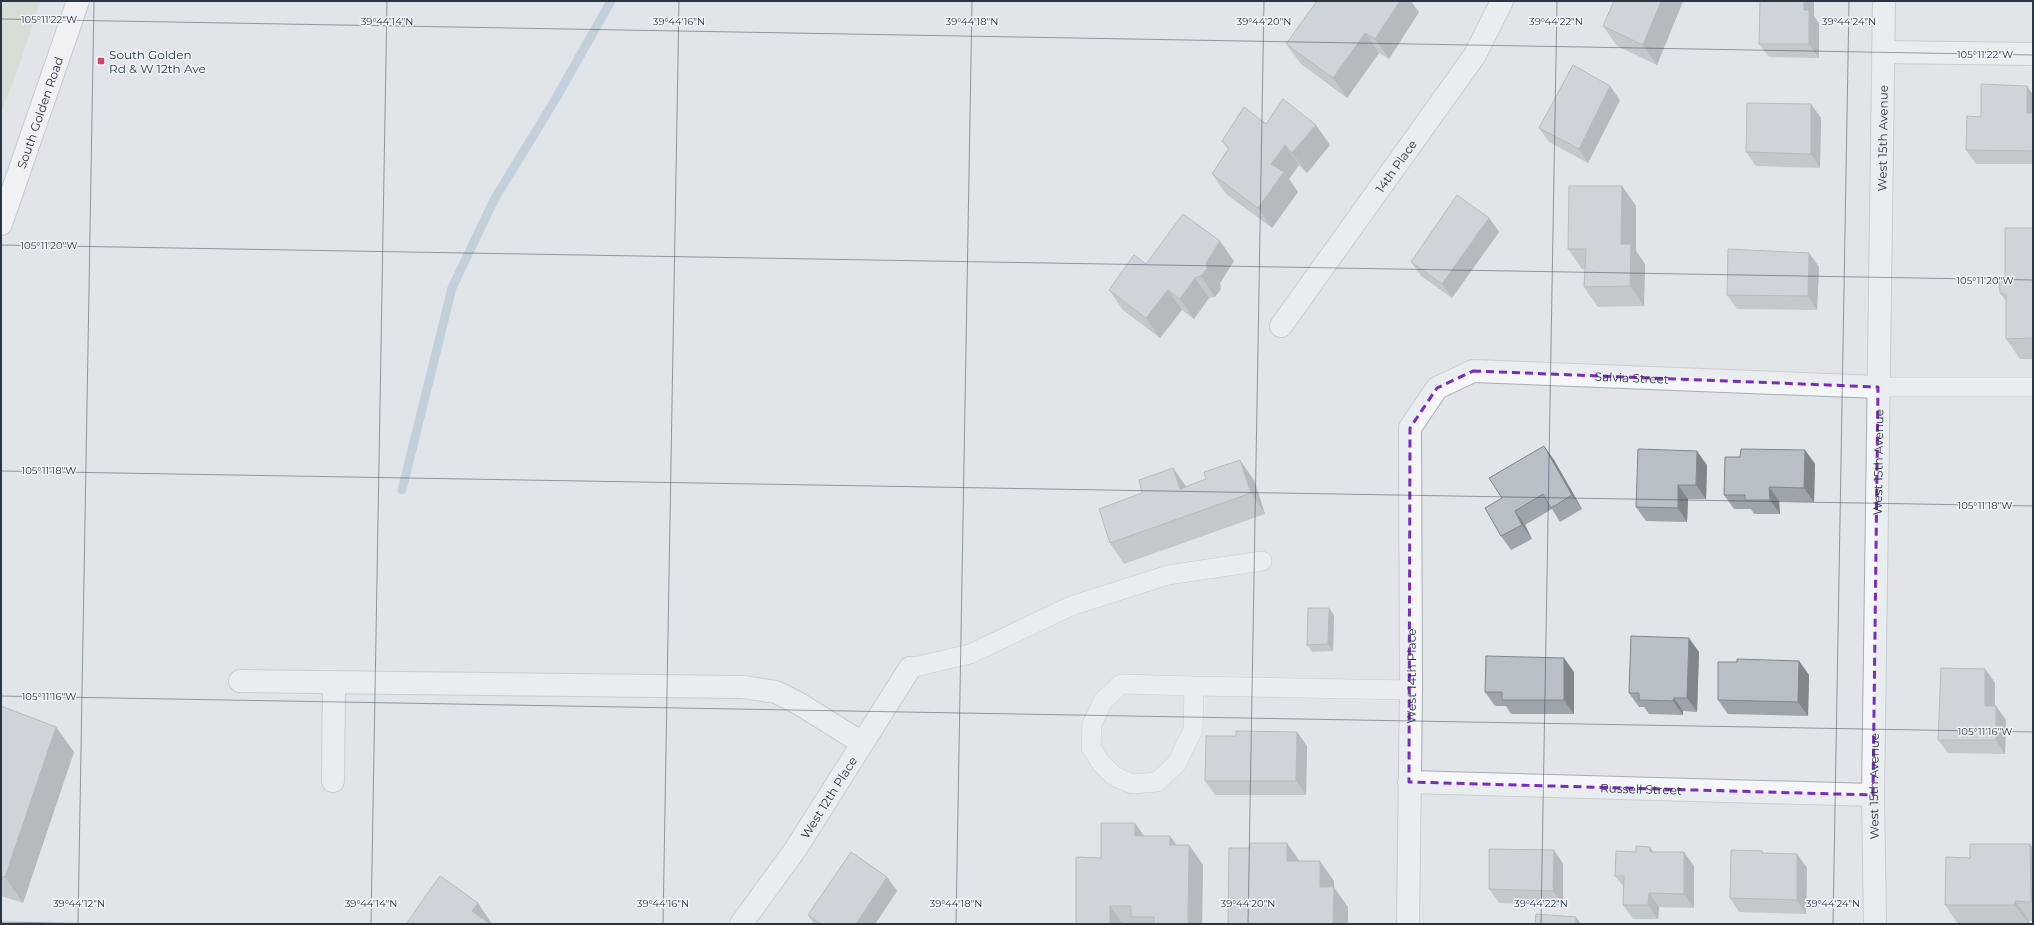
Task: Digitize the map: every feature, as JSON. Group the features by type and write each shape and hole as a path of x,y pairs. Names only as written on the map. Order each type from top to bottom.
{"main road":[{"name":"South Golden Road","path":"1,224 5,194 78,1"}],"street":[{"name":"14th Place","path":"1281,326 1475,55 1502,1"},
{"name":"West 15th Avenue","path":"1874,924 1873,795 1884,1"},
{"path":"1883,52 2033,54"},
{"name":"Salvia Street","path":"1410,428 1437,388 1473,371 1878,387"},
{"name":"West 14th Place","path":"1408,924 1411,690 1410,428"},
{"name":"West 12th Place","path":"741,924 795,850 910,668"},
{"path":"240,681 743,687 776,692 798,703 862,744"},
{"path":"333,781 334,682"},
{"name":"Russell Street","path":"1409,782 1873,795"}],"lane":[{"path":"1878,387 2033,387"},
{"path":"910,668 970,654 1071,606 1168,575 1262,562"},
{"path":"1194,686 1193,730 1177,763 1157,782 1132,784 1114,776 1101,764 1091,747 1092,724 1103,700 1121,684 1411,690"}],"highlighted area":[{"path":"1473,371 1878,387 1873,795 1409,782 1410,428 1437,388"}],"green space":[{"path":"1,1 41,1 13,83 1,112"}],"building":[{"path":"1317,1 1400,1 1375,39 1365,33 1333,78 1286,44"},
{"path":"1614,1 1661,1 1643,45 1603,26"},
{"path":"1760,1 1804,1 1804,10 1809,10 1809,44 1759,44"},
{"path":"1573,65 1610,86 1579,149 1539,128"},
{"path":"1981,84 2027,86 2027,113 2033,113 2033,151 1966,150 1967,116 1981,117"},
{"path":"1283,99 1316,125 1292,153 1285,145 1271,164 1284,172 1258,208 1212,174 1229,148 1222,141 1244,107 1266,124"},
{"path":"1747,103 1811,104 1811,154 1746,152"},
{"path":"1569,186 1622,186 1621,244 1631,244 1630,286 1584,287 1586,249 1568,249"},
{"path":"1457,195 1489,218 1442,284 1411,262"},
{"path":"1183,214 1220,241 1206,263 1207,269 1201,276 1195,278 1180,299 1168,290 1146,318 1109,290 1134,255 1146,264"},
{"path":"2005,228 2033,228 2033,338 2006,339 2006,295 2000,293 1999,277 2005,277"},
{"path":"1728,249 1809,253 1808,296 1727,295"},
{"path":"1544,446 1572,495 1551,508 1543,494 1515,511 1522,525 1501,536 1485,508 1502,498 1489,478"},
{"path":"1638,449 1697,451 1696,485 1678,485 1678,508 1636,507"},
{"path":"1741,449 1805,450 1804,488 1769,487 1770,500 1745,500 1745,495 1724,495 1725,457 1740,457"},
{"path":"1240,460 1251,493 1110,543 1099,509 1142,493 1139,480 1173,468 1180,489 1206,479 1204,472"},
{"path":"1308,608 1329,608 1328,644 1307,645"},
{"path":"1631,636 1689,638 1687,698 1674,698 1673,701 1639,700 1639,693 1629,693"},
{"path":"1486,656 1564,658 1564,700 1502,700 1502,692 1485,692"},
{"path":"1737,659 1799,661 1798,702 1718,700 1718,662 1737,662"},
{"path":"1941,668 1985,669 1985,706 1996,706 1996,740 1938,740"},
{"path":"1,706 56,727 5,877 1,876"},
{"path":"1236,731 1297,732 1296,781 1205,781 1206,736 1236,736"},
{"path":"1101,823 1135,823 1135,836 1170,836 1170,845 1189,845 1188,924 1154,924 1154,917 1131,917 1131,906 1110,906 1110,924 1076,924 1076,857 1101,858"},
{"path":"1250,843 1287,843 1287,861 1320,861 1320,887 1334,887 1333,924 1228,924 1229,848 1250,848"},
{"path":"1970,844 2030,844 2031,902 2015,901 2015,905 1945,905 1946,857 1970,858"},
{"path":"1636,846 1650,847 1650,852 1684,852 1684,894 1649,893 1648,905 1623,905 1624,876 1615,876 1616,851 1636,852"},
{"path":"1489,849 1554,850 1553,891 1489,889"},
{"path":"1731,850 1797,854 1797,900 1730,898"},
{"path":"851,852 887,877 856,924 821,924 808,915"},
{"path":"440,876 478,903 472,911 490,924 406,924"},
{"path":"1536,914 1576,917 1576,924 1535,924"}],"waterway":[{"path":"402,490 452,288 495,198 555,100 611,1"}],"place":[{"name":"South Golden Rd & W 12th Ave","path":"101,61"}]}
